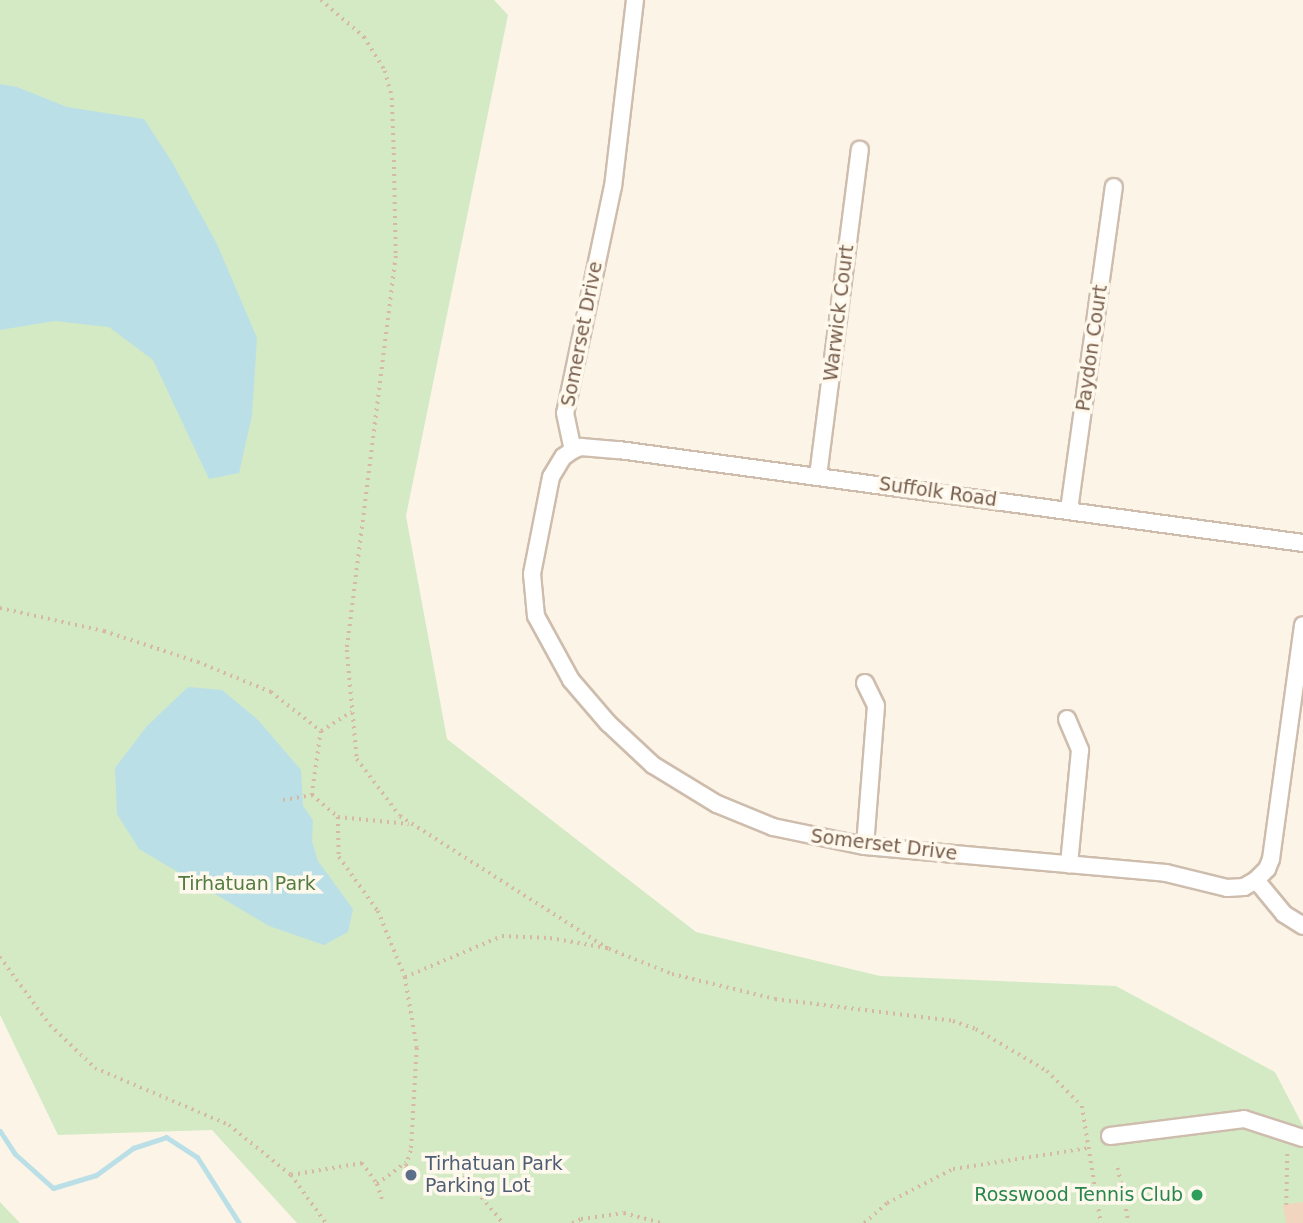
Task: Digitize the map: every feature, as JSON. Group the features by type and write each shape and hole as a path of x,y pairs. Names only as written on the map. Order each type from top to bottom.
{"street":[{"name":"Somerset Drive","path":"635,0 613,186 565,413 573,450 563,457 551,477 532,574 536,616 571,680 642,756 716,804 773,827 865,846 1166,873 1227,888 1244,887 1256,880"},
{"name":"Warwick Court","path":"818,476 860,150"},
{"name":"Paydon Court","path":"1069,510 1114,187"},
{"name":"Suffolk Road","path":"573,450 581,447 609,449 1303,543"},
{"path":"1303,625 1271,859 1267,869 1256,880 1283,914 1303,926"},
{"path":"865,683 876,706 865,846"},
{"path":"1067,719 1080,750 1069,864"},
{"path":"1110,1136 1244,1119 1303,1138"}],"path":[{"path":"0,608 104,631 198,662 271,692 321,731"},
{"path":"312,795 321,731 353,711"},
{"path":"283,800 312,795"},
{"path":"312,795 338,817 412,824"},
{"path":"338,817 339,857 378,911 405,976 417,1048 406,1166 413,1178"},
{"path":"405,976 502,936 551,938 609,948"},
{"path":"0,957 50,1025 95,1068 229,1125 291,1175 326,1223"},
{"path":"864,1223 887,1203 953,1169 981,1162 1088,1148"},
{"path":"1281,1148 1287,1150 1286,1205"},
{"path":"377,1184 408,1161"},
{"path":"291,1175 362,1163 377,1184 383,1201"},
{"path":"1118,1168 1129,1223"},
{"path":"464,1176 503,1223"},
{"path":"572,1223 581,1219 624,1213 661,1223"}],"green space":[{"name":"Tirhatuan Park","path":"0,0 494,0 508,15 406,516 447,739 696,932 880,976 1116,986 1275,1072 1303,1126 1303,1223 297,1223 212,1130 58,1135 0,1015"},
{"path":"0,1202 20,1223 0,1223"}],"water":[{"path":"0,84 17,87 67,107 144,119 172,162 217,244 257,338 252,415 239,473 209,479 153,360 109,327 54,321 0,330"},
{"path":"188,687 222,690 258,720 301,770 303,806 313,820 312,841 318,861 353,909 348,932 324,945 269,926 139,849 117,814 115,768 147,726"}],"building":[{"path":"1303,1202 1303,1223 1286,1223 1283,1205"}],"waterway":[{"path":"0,1131 15,1154 53,1188 96,1175 133,1148 166,1137 197,1157 239,1223"}],"place":[{"name":"Tirhatuan Park Parking Lot","path":"411,1175"},
{"name":"Rosswood Tennis Club","path":"1197,1195"}]}
